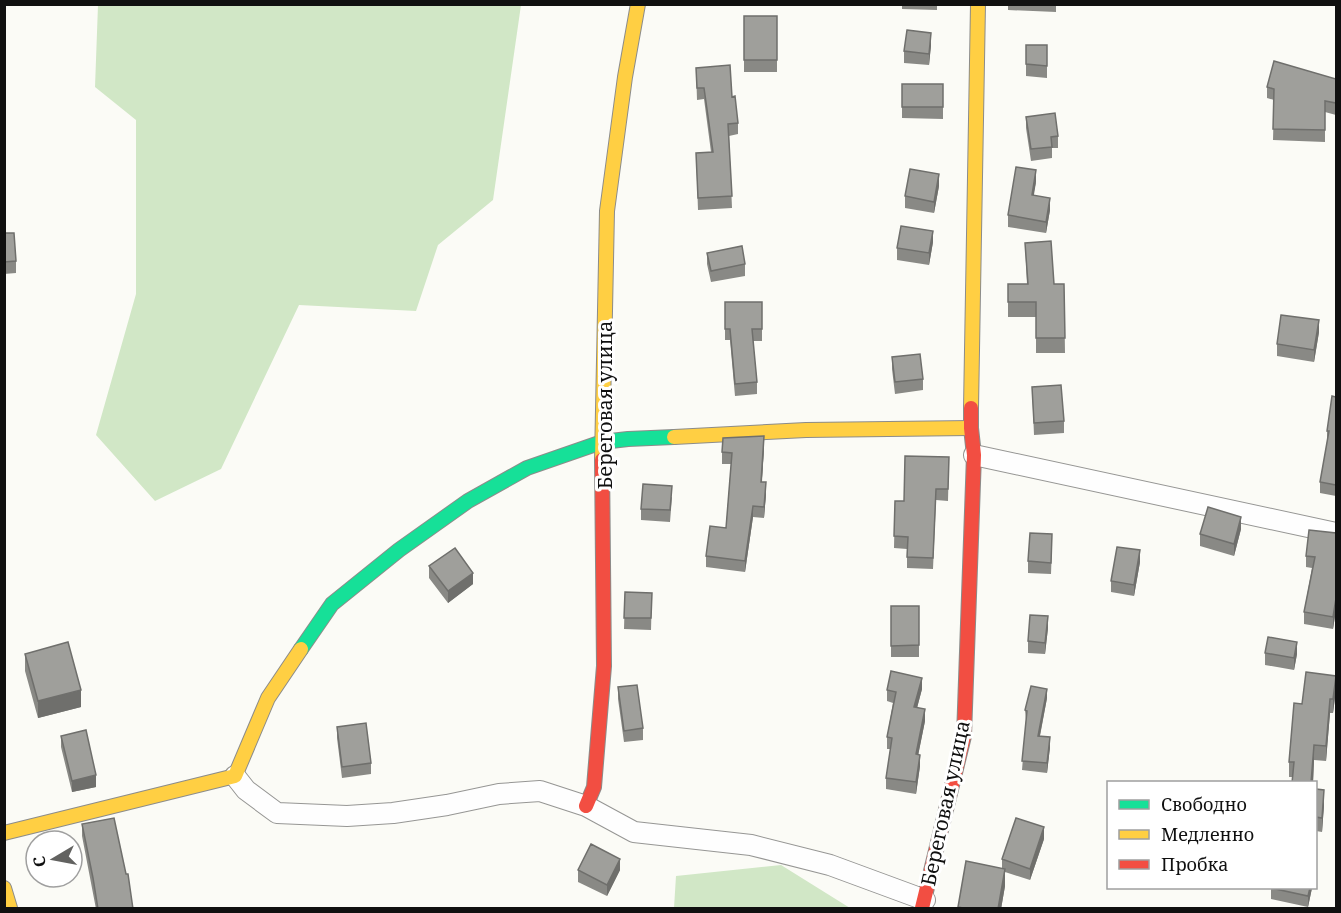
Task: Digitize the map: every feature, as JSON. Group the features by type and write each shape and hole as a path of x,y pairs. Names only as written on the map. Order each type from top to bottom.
{"street":[{"name":"Береговая улица","path":"586,806 594,787 604,666 602,442 607,211 625,77 638,4"},
{"name":"Береговая улица","path":"923,904 964,736 974,455 971,428 978,4"},
{"path":"235,776 268,699 332,604 399,550 468,501 527,468 602,442 628,439 795,431 971,428"},
{"path":"974,455 1336,533"},
{"path":"235,776 246,790 277,813 347,816 393,813 499,794 540,791 586,806 634,832 751,845 830,865 923,904"},
{"path":"4,833 235,776"},
{"path":"4,888 10,909"}],"green space":[{"path":"98,5 521,5 493,200 438,245 416,311 299,305 221,469 155,501 96,435 136,294 136,120 95,87"},
{"path":"781,865 850,908 674,908 676,876"}],"building":[{"path":"744,16 777,16 777,60 744,60"},
{"path":"907,30 931,33 929,54 904,51"},
{"path":"1026,45 1047,45 1047,66 1026,64"},
{"path":"1274,61 1336,79 1336,103 1325,101 1325,130 1273,129 1274,89 1267,87"},
{"path":"730,65 732,97 735,96 738,123 728,124 732,196 698,198 696,153 713,152 704,88 697,88 696,68"},
{"path":"902,84 943,84 943,107 902,107"},
{"path":"1055,113 1058,136 1051,137 1052,147 1031,149 1026,117"},
{"path":"1016,167 1036,170 1032,195 1050,198 1046,222 1008,215"},
{"path":"910,169 939,174 934,202 905,196"},
{"path":"901,226 933,231 929,253 897,248"},
{"path":"4,233 14,233 16,261 4,262"},
{"path":"1051,241 1054,284 1064,284 1065,338 1036,338 1036,302 1008,302 1008,284 1028,284 1025,243"},
{"path":"742,246 745,264 711,271 707,253"},
{"path":"725,302 762,302 762,329 752,329 757,382 735,384 730,329 725,329"},
{"path":"1281,315 1319,320 1314,350 1277,344"},
{"path":"920,354 923,379 895,382 892,357"},
{"path":"1061,385 1064,421 1034,423 1032,387"},
{"path":"1332,396 1336,397 1336,485 1320,482 1329,431 1327,431"},
{"path":"764,436 761,482 766,482 764,507 753,506 745,561 706,556 710,526 726,528 732,453 722,452 723,438"},
{"path":"905,456 949,457 948,489 936,489 933,558 907,557 908,537 894,536 895,501 904,501"},
{"path":"643,484 672,486 670,510 641,509"},
{"path":"1208,507 1241,517 1234,544 1200,534"},
{"path":"1309,530 1336,533 1336,598 1333,617 1304,612 1315,557 1306,556"},
{"path":"1030,533 1052,534 1051,563 1028,561"},
{"path":"1117,547 1140,550 1134,585 1111,581"},
{"path":"455,548 473,573 448,591 429,566"},
{"path":"625,592 652,593 651,618 624,618"},
{"path":"891,606 919,606 919,645 891,646"},
{"path":"1030,615 1048,616 1045,643 1028,641"},
{"path":"1268,637 1297,642 1294,658 1265,653"},
{"path":"68,642 81,690 38,701 25,654"},
{"path":"891,671 922,678 914,707 925,709 916,754 920,755 916,782 886,778 892,738 887,737 896,692 887,690"},
{"path":"1306,672 1336,676 1333,699 1330,699 1326,746 1314,745 1311,781 1292,781 1294,762 1289,762 1294,703 1302,704"},
{"path":"637,685 643,728 624,731 618,687"},
{"path":"1031,686 1047,689 1038,736 1050,737 1047,763 1022,761 1027,711 1025,710"},
{"path":"366,723 371,763 342,767 337,727"},
{"path":"86,730 96,775 72,781 61,736"},
{"path":"1317,789 1324,790 1322,818 1317,817"},
{"path":"114,818 126,874 128,874 133,909 98,909 82,824"},
{"path":"1016,818 1044,827 1030,869 1002,859"},
{"path":"591,844 620,859 607,885 578,870"},
{"path":"966,861 1005,869 998,909 958,907"},
{"path":"1276,889 1310,889 1308,896"}],"traffic: fast":[{"path":"301,649 332,604 399,550 468,501 527,468 602,442 674,437"}],"traffic: slow":[{"path":"602,460 607,211 625,77 638,4"},
{"path":"971,408 978,4"},
{"path":"674,437 806,430 971,428"},
{"path":"4,833 235,776 268,698 301,649"},
{"path":"4,888 10,908"}],"traffic: jam":[{"path":"922,908 964,736 974,455 971,408"},
{"path":"586,806 594,787 604,666 602,460"}]}
